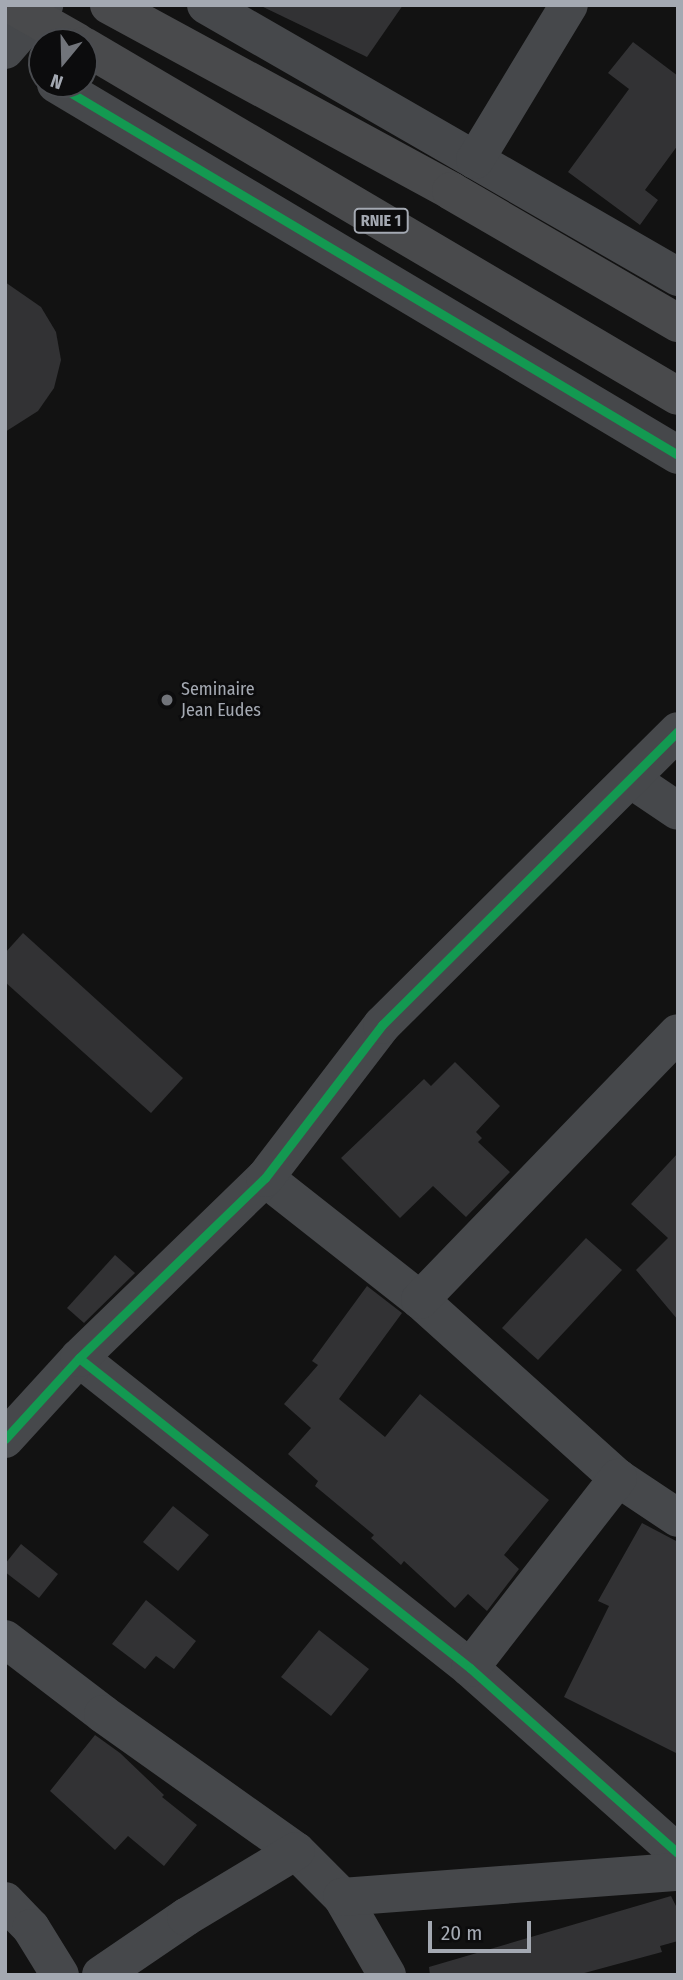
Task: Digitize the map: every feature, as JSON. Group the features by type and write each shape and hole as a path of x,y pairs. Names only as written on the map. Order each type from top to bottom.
{"highway":[{"path":"109,5 451,191 678,323"},
{"path":"30,9 57,28"},
{"name":"RNIE 1","path":"98,54 678,396"}],"street":[{"path":"206,5 678,277"},
{"path":"475,160 569,5"},
{"path":"28,67 5,52 30,9"},
{"path":"79,98 678,455"},
{"path":"5,1439 79,1358 265,1178 382,1025 632,780 678,731"},
{"path":"632,780 678,811"},
{"path":"420,1300 678,1033"},
{"path":"265,1178 420,1300 618,1478 678,1518"},
{"path":"79,1358 470,1668 678,1853"},
{"path":"470,1668 618,1478"},
{"path":"5,1639 103,1714 296,1851 342,1897 387,1975"},
{"path":"101,1975 186,1917 296,1851"},
{"path":"342,1897 678,1872"},
{"path":"5,1901 31,1928 60,1975"}],"building":[{"path":"259,5 403,5 367,57"},
{"path":"633,42 678,76 678,145 645,190 658,200 640,225 568,172 629,89 608,73"},
{"path":"5,282 41,307 56,332 61,360 54,388 38,411 5,432"},
{"path":"23,933 183,1078 151,1113 5,982 5,953"},
{"path":"455,1062 500,1106 476,1132 482,1138 478,1142 510,1172 466,1217 433,1186 400,1218 341,1158 424,1079 431,1086"},
{"path":"678,1153 678,1320 636,1270 668,1238 631,1204"},
{"path":"586,1238 622,1270 538,1360 502,1328"},
{"path":"115,1255 135,1273 84,1323 67,1308"},
{"path":"367,1286 402,1313 339,1399 385,1437 420,1394 549,1500 504,1555 519,1569 487,1611 468,1594 455,1608 404,1561 401,1565 371,1538 374,1535 315,1486 318,1481 288,1454 311,1428 284,1404 318,1365 312,1361"},
{"path":"173,1506 209,1535 178,1571 143,1542"},
{"path":"642,1523 678,1542 678,1754 564,1697 609,1606 598,1601"},
{"path":"21,1544 58,1574 39,1598 5,1572 5,1564"},
{"path":"146,1600 196,1641 174,1669 156,1656 145,1669 112,1644"},
{"path":"319,1630 369,1669 331,1716 281,1677"},
{"path":"95,1735 120,1753 164,1795 162,1797 197,1825 164,1866 128,1836 115,1850 50,1791"},
{"path":"671,1896 678,1910 678,1941 660,1946 662,1952 577,1975 430,1975 429,1967"}],"cycle path":[{"path":"79,98 678,455"},
{"path":"5,1439 79,1358 265,1178 382,1025 678,731"},
{"path":"79,1358 470,1668 678,1853"}],"place":[{"name":"Seminaire Jean Eudes","path":"167,700"}]}
